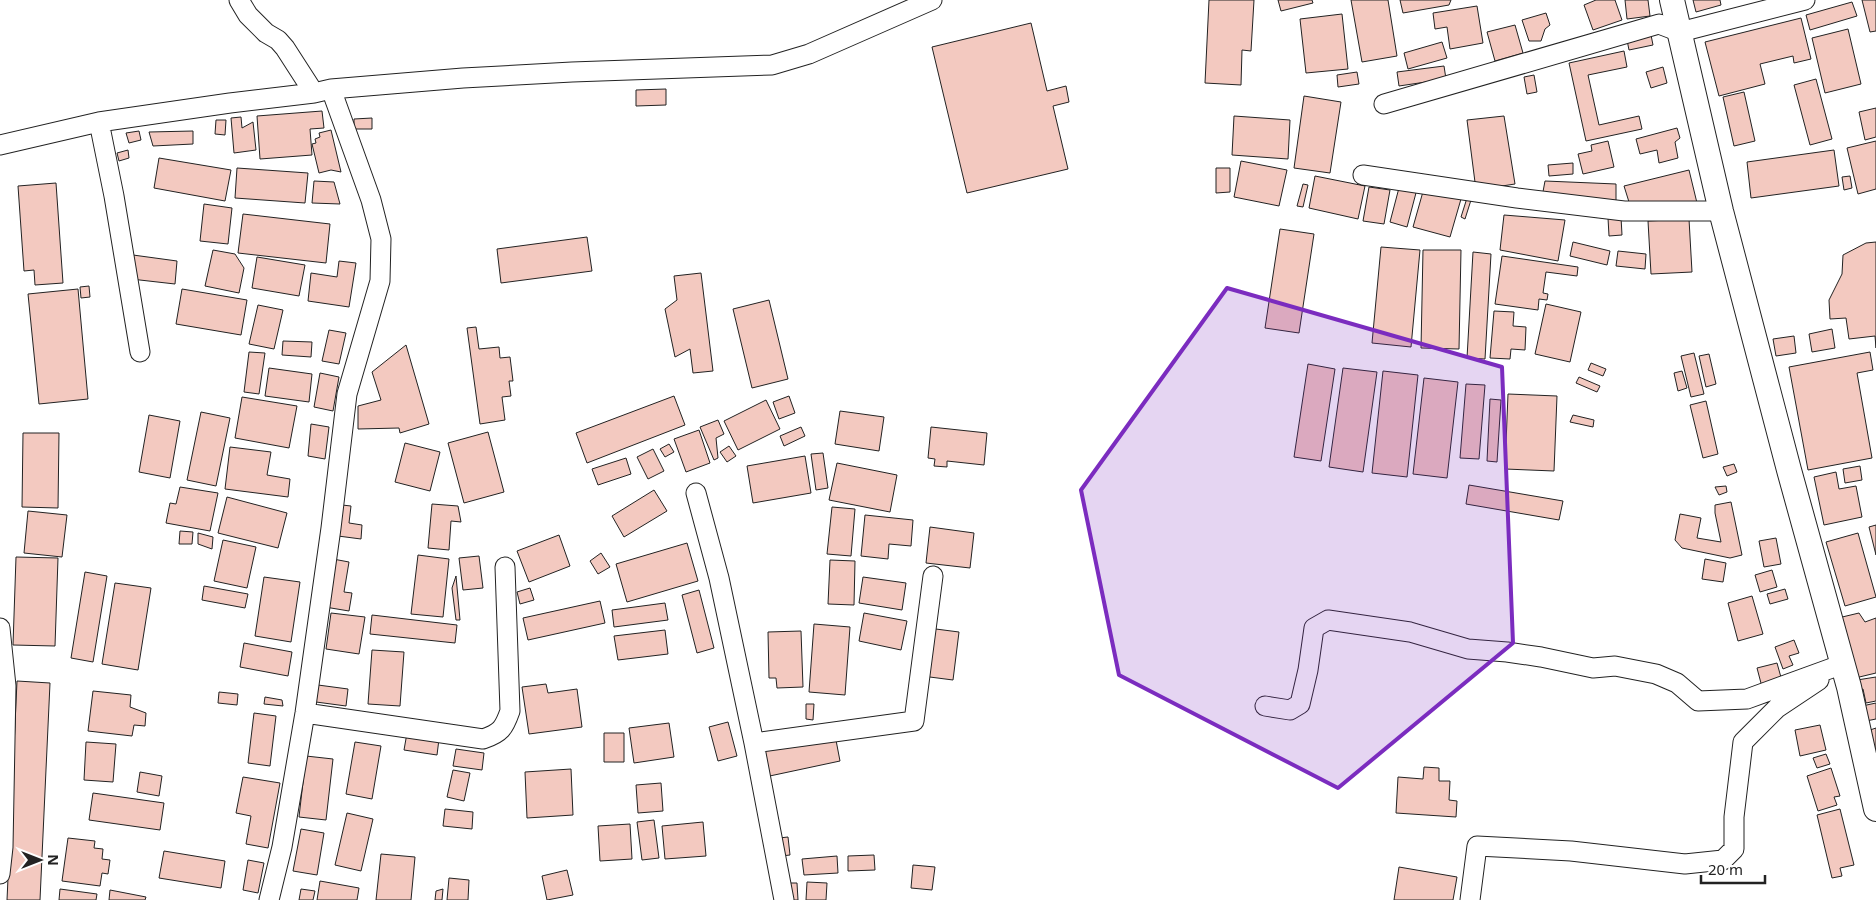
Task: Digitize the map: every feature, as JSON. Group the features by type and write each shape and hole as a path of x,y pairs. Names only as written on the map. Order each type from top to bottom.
{"street":[{"path":"240,0 248,15 266,33 278,40 323,91 371,200 380,239 380,280 347,394 329,547 305,713 282,848 269,900"},
{"path":"0,145 99,122 323,91 463,78 772,65 809,54 932,0"},
{"path":"1672,0 1721,211 1873,778 1876,809"},
{"path":"1384,104 1659,24 1680,32 1805,0"},
{"path":"99,122 114,196 140,352"},
{"path":"1364,175 1517,198 1624,211 1721,211"},
{"path":"696,493 719,578 754,743 784,900"},
{"path":"305,713 483,739 496,735 504,726 510,711 504,567"},
{"path":"754,743 914,721 933,576"},
{"path":"1265,706 1290,710 1300,704 1308,670 1314,628 1328,620 1410,632 1468,649 1541,657 1593,668 1615,666 1656,674 1677,683 1698,701 1747,698 1842,664"},
{"path":"0,628 6,686 4,847 0,874"},
{"path":"1470,900 1477,846 1572,851 1685,864 1723,860 1734,848 1734,817 1743,742 1777,708 1842,664"}],"highlighted area":[{"path":"1227,288 1502,367 1513,643 1338,788 1119,675 1081,490"}],"building":[{"path":"1209,0 1254,0 1251,51 1242,50 1241,85 1205,83"},
{"path":"1278,0 1312,0 1313,3 1281,11"},
{"path":"1351,0 1388,0 1397,56 1362,62"},
{"path":"1400,0 1451,0 1449,5 1403,13"},
{"path":"1596,0 1615,0 1622,20 1593,30 1584,5"},
{"path":"1625,0 1648,0 1650,16 1627,19"},
{"path":"1693,0 1720,0 1721,5 1696,12"},
{"path":"1862,0 1876,0 1876,31 1870,32"},
{"path":"1852,2 1857,16 1810,30 1806,15"},
{"path":"1477,6 1483,43 1450,49 1447,27 1435,29 1433,13"},
{"path":"1546,13 1550,25 1545,29 1541,41 1529,41 1522,20"},
{"path":"1342,14 1348,69 1306,73 1300,19"},
{"path":"1801,18 1811,59 1794,63 1793,56 1760,64 1765,84 1719,96 1705,42"},
{"path":"1031,23 1047,91 1066,86 1069,102 1053,106 1068,169 967,193 932,47"},
{"path":"1515,25 1523,53 1495,61 1487,32"},
{"path":"1848,29 1861,84 1825,93 1812,38"},
{"path":"1651,35 1653,45 1629,50 1627,40"},
{"path":"1442,42 1447,58 1408,69 1404,53"},
{"path":"1624,51 1627,67 1588,75 1599,125 1639,116 1642,129 1586,141 1569,63"},
{"path":"1444,66 1446,79 1399,86 1397,72"},
{"path":"1663,67 1667,83 1651,88 1646,72"},
{"path":"1357,72 1359,84 1338,87 1337,75"},
{"path":"1534,75 1537,92 1527,94 1524,77"},
{"path":"1816,79 1832,139 1810,145 1794,85"},
{"path":"666,89 666,105 636,106 636,90"},
{"path":"1744,92 1755,141 1734,146 1723,97"},
{"path":"1304,96 1341,102 1330,173 1294,168"},
{"path":"1876,108 1876,137 1865,140 1859,112"},
{"path":"322,111 324,128 310,129 312,155 260,159 257,116"},
{"path":"1234,116 1290,120 1288,159 1232,155"},
{"path":"1504,116 1515,184 1476,190 1467,120"},
{"path":"241,117 242,128 253,122 256,150 234,153 231,118"},
{"path":"372,118 372,129 354,129 354,119"},
{"path":"216,120 226,120 225,135 215,134"},
{"path":"1677,128 1680,138 1675,142 1678,158 1659,163 1657,150 1640,154 1636,139"},
{"path":"331,130 341,172 331,170 319,173 312,144 316,143 315,139 320,137 319,133"},
{"path":"139,131 141,140 129,143 126,133"},
{"path":"193,131 193,144 153,146 149,132"},
{"path":"1608,141 1614,167 1583,174 1578,154 1592,151 1591,145"},
{"path":"1876,141 1876,189 1858,194 1847,148"},
{"path":"128,150 129,158 119,161 117,153"},
{"path":"1834,150 1839,186 1751,198 1747,162"},
{"path":"159,158 231,170 225,201 154,188"},
{"path":"1241,161 1287,170 1279,206 1234,197"},
{"path":"1573,163 1573,174 1549,176 1548,165"},
{"path":"237,168 308,173 305,203 235,198"},
{"path":"1216,168 1230,168 1230,192 1216,193"},
{"path":"1689,170 1697,203 1629,202 1624,186"},
{"path":"1315,176 1365,186 1358,219 1309,208"},
{"path":"1850,176 1852,188 1844,190 1842,177"},
{"path":"314,181 334,182 340,204 312,203"},
{"path":"1545,181 1616,184 1616,204 1542,197"},
{"path":"56,183 63,283 35,285 34,270 24,271 18,186"},
{"path":"1303,184 1308,185 1303,207 1297,206"},
{"path":"1400,184 1417,189 1407,227 1390,222"},
{"path":"1369,187 1390,190 1384,224 1363,221"},
{"path":"1424,188 1461,199 1450,237 1413,227"},
{"path":"1467,198 1471,200 1465,219 1461,217"},
{"path":"204,204 232,208 228,244 200,241"},
{"path":"243,214 330,224 326,263 238,253"},
{"path":"1504,215 1565,220 1558,261 1500,250"},
{"path":"1621,217 1622,235 1609,236 1608,218"},
{"path":"1689,219 1692,272 1651,274 1648,221"},
{"path":"1280,229 1314,234 1299,333 1265,328"},
{"path":"587,237 592,271 501,283 497,249"},
{"path":"1573,242 1610,251 1607,265 1570,256"},
{"path":"1876,242 1876,348 1875,336 1849,339 1846,318 1830,319 1829,300 1842,274 1843,255 1866,243"},
{"path":"1381,247 1420,250 1411,347 1372,343"},
{"path":"213,250 235,254 244,268 239,293 205,286"},
{"path":"1423,250 1461,250 1459,349 1421,348"},
{"path":"1618,251 1646,254 1645,269 1616,266"},
{"path":"1473,252 1491,254 1485,359 1467,358"},
{"path":"133,255 177,261 175,284 131,279"},
{"path":"1502,256 1578,267 1577,276 1546,272 1543,293 1548,294 1547,300 1539,299 1538,310 1495,304"},
{"path":"257,257 305,265 299,296 252,288"},
{"path":"339,261 356,263 349,307 308,301 311,273 337,277"},
{"path":"701,273 713,371 693,373 690,349 675,357 665,309 677,300 674,276"},
{"path":"89,286 90,297 81,298 80,287"},
{"path":"78,289 88,399 39,404 28,294"},
{"path":"182,289 247,300 241,335 176,324"},
{"path":"769,300 788,379 752,388 733,309"},
{"path":"1546,304 1581,312 1570,362 1535,354"},
{"path":"258,305 283,310 274,349 249,344"},
{"path":"1494,311 1514,312 1513,326 1526,327 1525,350 1511,349 1510,359 1490,358"},
{"path":"476,327 479,349 499,347 500,358 510,357 513,381 509,381 511,396 502,397 505,420 480,424 467,328"},
{"path":"1832,329 1835,348 1812,352 1809,334"},
{"path":"329,330 346,333 339,364 322,361"},
{"path":"1794,336 1796,353 1776,356 1773,339"},
{"path":"283,341 312,342 311,357 282,355"},
{"path":"406,345 429,424 400,433 399,428 358,429 358,406 381,400 372,372"},
{"path":"249,352 265,353 259,394 244,392"},
{"path":"1870,352 1873,370 1857,373 1872,458 1808,470 1789,367"},
{"path":"1694,353 1704,394 1691,397 1681,356"},
{"path":"1709,354 1716,384 1706,387 1699,356"},
{"path":"1591,363 1606,369 1603,376 1588,370"},
{"path":"1308,364 1335,369 1321,461 1294,457"},
{"path":"269,368 312,374 309,402 265,396"},
{"path":"1343,368 1377,372 1363,472 1329,467"},
{"path":"1383,371 1418,375 1407,477 1372,473"},
{"path":"1682,371 1687,388 1678,391 1674,373"},
{"path":"320,373 339,377 333,411 314,407"},
{"path":"1579,377 1600,386 1597,392 1576,383"},
{"path":"1424,378 1458,382 1447,478 1413,474"},
{"path":"1466,384 1485,385 1479,459 1460,458"},
{"path":"1508,394 1557,396 1554,471 1505,469"},
{"path":"674,396 685,425 587,463 576,433"},
{"path":"789,396 795,413 779,419 773,402"},
{"path":"242,397 297,406 289,448 235,438"},
{"path":"1490,399 1501,400 1497,462 1487,461"},
{"path":"766,400 780,429 738,450 724,421"},
{"path":"1706,401 1718,454 1703,458 1690,405"},
{"path":"840,411 884,417 879,451 835,444"},
{"path":"201,412 230,418 216,486 187,480"},
{"path":"149,415 180,421 170,478 139,472"},
{"path":"1573,415 1594,420 1593,427 1570,422"},
{"path":"718,420 724,434 716,438 718,458 714,460 700,427"},
{"path":"311,424 329,427 325,459 308,456"},
{"path":"801,427 805,436 784,446 780,436"},
{"path":"931,427 987,433 984,465 947,461 947,467 934,466 935,459 928,458"},
{"path":"699,430 710,463 686,472 674,439"},
{"path":"488,432 504,492 464,503 448,443"},
{"path":"23,433 59,433 58,508 22,507"},
{"path":"405,443 440,452 430,491 395,482"},
{"path":"669,444 674,452 665,457 660,449"},
{"path":"729,446 736,456 727,462 720,452"},
{"path":"230,447 271,452 267,475 290,479 288,497 225,489"},
{"path":"653,449 664,471 648,479 637,457"},
{"path":"823,453 828,488 816,490 811,454"},
{"path":"805,456 811,493 753,503 747,466"},
{"path":"626,458 631,474 598,485 592,469"},
{"path":"837,463 897,475 890,512 829,500"},
{"path":"1734,464 1737,472 1727,476 1723,467"},
{"path":"1860,466 1862,480 1845,483 1843,469"},
{"path":"1836,472 1839,489 1856,486 1862,517 1824,525 1814,477"},
{"path":"1469,485 1563,501 1559,520 1466,504"},
{"path":"1726,486 1727,492 1719,495 1715,487"},
{"path":"180,487 218,493 210,531 166,523 170,503 176,504"},
{"path":"654,490 667,511 624,537 612,516"},
{"path":"227,497 287,513 278,548 218,533"},
{"path":"1731,502 1742,555 1730,558 1682,548 1675,540 1680,514 1701,518 1697,538 1721,542 1715,505"},
{"path":"432,504 458,506 461,522 451,521 449,550 428,548"},
{"path":"342,505 351,506 349,523 362,525 361,539 338,536"},
{"path":"832,507 855,509 851,556 827,554"},
{"path":"28,511 67,515 62,557 24,553"},
{"path":"865,515 913,520 911,546 889,544 888,559 861,556"},
{"path":"1876,525 1876,555 1869,527"},
{"path":"930,527 974,533 970,568 926,563"},
{"path":"180,531 193,532 192,544 179,544"},
{"path":"198,533 213,537 212,549 198,544"},
{"path":"1858,533 1876,597 1845,606 1826,542"},
{"path":"559,535 570,566 529,582 517,551"},
{"path":"1776,538 1781,564 1764,567 1759,541"},
{"path":"223,540 256,547 247,588 214,581"},
{"path":"687,543 698,581 627,602 616,564"},
{"path":"601,553 610,567 598,574 590,561"},
{"path":"418,555 449,559 443,617 411,614"},
{"path":"479,556 483,588 463,590 459,558"},
{"path":"16,557 58,558 55,646 13,645"},
{"path":"333,559 349,562 344,592 352,593 349,611 325,607"},
{"path":"1705,559 1726,563 1723,582 1702,579"},
{"path":"830,560 855,561 854,605 828,604"},
{"path":"1772,570 1777,587 1760,592 1755,575"},
{"path":"85,572 107,576 93,662 71,658"},
{"path":"456,576 460,620 456,620 452,588"},
{"path":"264,577 300,582 291,642 255,636"},
{"path":"863,577 906,583 902,610 859,603"},
{"path":"115,583 151,588 138,670 102,664"},
{"path":"204,586 248,594 245,608 202,600"},
{"path":"530,588 534,600 520,604 517,592"},
{"path":"1785,589 1788,599 1770,604 1767,594"},
{"path":"699,590 714,648 697,653 682,595"},
{"path":"1752,596 1763,634 1738,641 1728,603"},
{"path":"600,601 605,623 528,640 523,618"},
{"path":"665,603 668,620 614,627 612,610"},
{"path":"331,613 365,617 359,654 326,649"},
{"path":"864,613 907,621 901,650 859,641"},
{"path":"1859,613 1865,622 1876,618 1876,673 1851,679 1838,618"},
{"path":"372,615 457,625 455,643 370,634"},
{"path":"814,624 850,627 845,695 809,692"},
{"path":"928,628 959,632 953,680 922,676"},
{"path":"665,630 668,654 618,660 614,636"},
{"path":"801,631 803,687 777,688 776,678 769,678 768,632"},
{"path":"1794,640 1799,653 1789,656 1793,665 1783,669 1775,647"},
{"path":"244,643 292,652 288,676 240,667"},
{"path":"372,650 404,652 400,706 368,704"},
{"path":"1777,663 1782,681 1762,687 1757,668"},
{"path":"1876,677 1876,701 1866,703 1863,689 1859,690 1857,680"},
{"path":"17,681 50,683 40,900 7,900"},
{"path":"546,684 548,693 577,689 582,727 529,734 522,687"},
{"path":"318,685 348,689 346,706 316,702"},
{"path":"93,691 131,695 130,707 146,713 145,726 134,725 132,736 88,731"},
{"path":"219,692 238,694 237,705 218,703"},
{"path":"265,697 282,700 283,706 264,704"},
{"path":"1876,703 1876,719 1866,721 1862,706"},
{"path":"806,704 814,704 813,720 806,719"},
{"path":"254,713 276,716 270,766 248,763"},
{"path":"728,722 737,756 718,761 709,727"},
{"path":"669,723 674,757 634,763 629,728"},
{"path":"1820,725 1826,750 1800,756 1795,730"},
{"path":"1876,728 1876,759 1867,731"},
{"path":"407,733 439,739 437,755 404,750"},
{"path":"604,733 624,733 624,762 604,762"},
{"path":"835,735 840,761 765,777 759,752"},
{"path":"86,742 116,744 113,782 84,780"},
{"path":"355,742 381,746 372,799 346,794"},
{"path":"456,749 484,753 482,770 453,766"},
{"path":"1826,754 1830,764 1817,768 1813,758"},
{"path":"306,756 333,759 326,820 299,817"},
{"path":"1424,767 1439,768 1439,781 1450,781 1449,800 1457,801 1456,817 1396,813 1398,777 1423,779"},
{"path":"1831,768 1840,796 1834,797 1837,805 1818,811 1807,776"},
{"path":"571,769 573,815 527,818 525,772"},
{"path":"453,770 470,773 464,801 447,797"},
{"path":"140,772 162,776 159,796 137,792"},
{"path":"243,777 280,783 268,848 246,844 251,816 236,813"},
{"path":"661,783 663,811 638,813 636,785"},
{"path":"93,793 164,803 160,830 89,820"},
{"path":"445,809 473,812 472,829 443,826"},
{"path":"1840,809 1854,865 1840,868 1842,876 1832,878 1817,815"},
{"path":"347,813 373,819 361,871 335,865"},
{"path":"654,820 659,858 642,860 637,822"},
{"path":"703,822 706,856 665,859 662,826"},
{"path":"630,824 632,859 600,861 598,826"},
{"path":"301,829 324,833 317,875 293,871"},
{"path":"788,837 790,855 781,856 779,838"},
{"path":"68,838 95,841 94,848 103,849 102,859 110,860 108,874 102,873 100,886 62,881"},
{"path":"164,851 225,861 221,888 159,878"},
{"path":"381,854 415,857 411,900 376,900"},
{"path":"874,855 875,870 848,871 848,856"},
{"path":"837,856 838,873 804,875 802,859"},
{"path":"248,860 264,863 258,893 243,890"},
{"path":"913,865 935,867 932,890 911,888"},
{"path":"1399,867 1457,877 1453,900 1394,900"},
{"path":"567,870 573,895 547,900 542,876"},
{"path":"449,878 469,880 468,900 447,900"},
{"path":"320,881 359,888 357,900 317,900"},
{"path":"807,882 827,883 826,900 806,900"},
{"path":"786,883 797,883 798,900 786,900"},
{"path":"60,889 97,894 96,900 59,900"},
{"path":"301,889 315,891 313,900 299,900"},
{"path":"443,889 442,900 435,900 436,891"},
{"path":"110,890 146,897 145,900 109,900"}]}
